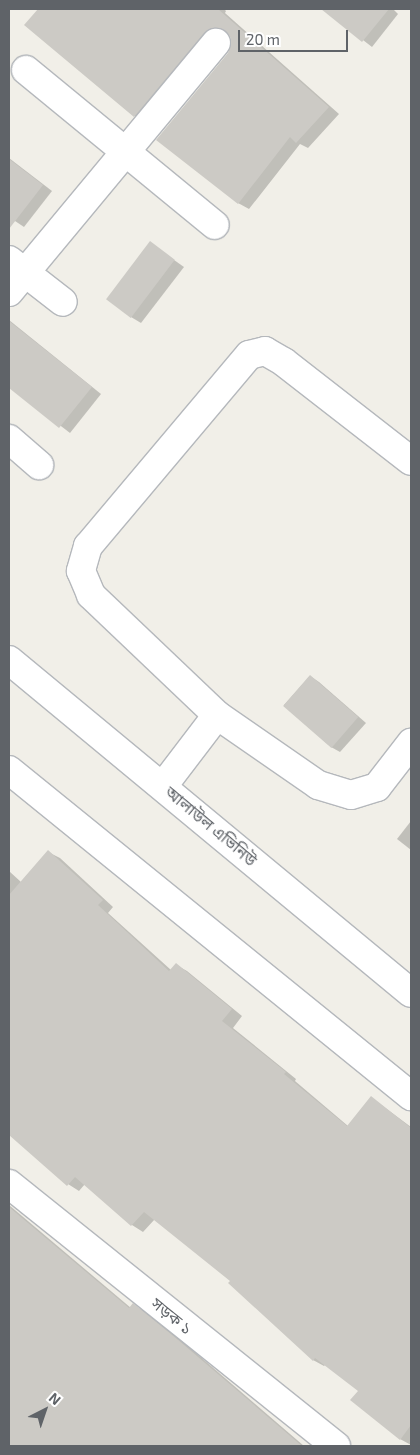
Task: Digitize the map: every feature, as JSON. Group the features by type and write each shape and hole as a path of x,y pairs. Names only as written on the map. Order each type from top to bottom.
{"street":[{"path":"63,302 14,275 126,152 216,43"},
{"path":"26,70 215,225"},
{"path":"411,462 284,362 265,351 249,356 88,546 82,572 91,595 216,715 318,785 351,794 377,787 411,743"},
{"path":"9,440 39,465"},
{"name":"আলাউল এভিনিউ","path":"9,660 411,993"},
{"path":"163,786 216,715"},
{"path":"9,770 411,1096"},
{"name":"সড়ক ১","path":"9,1184 336,1446"}],"building":[{"path":"38,9 218,9 329,107 296,143 290,137 238,204 156,140 228,53 231,38 226,31 211,28 204,33 134,117 24,25"},
{"path":"321,9 389,9 362,42"},
{"path":"9,159 43,185 9,229"},
{"path":"150,241 175,260 131,318 106,299"},
{"path":"9,321 92,387 59,428 9,388"},
{"path":"310,675 358,717 331,748 283,706"},
{"path":"48,850 103,900 98,905 169,971 176,963 232,1009 222,1021 286,1072 284,1074 347,1126 371,1096 411,1128 411,1425 400,1440 350,1400 358,1391 315,1358 313,1361 228,1283 230,1281 144,1212 131,1226 75,1177 67,1186 9,1135 9,895"},
{"path":"9,1207 129,1308 133,1303 302,1446 9,1446"}]}
